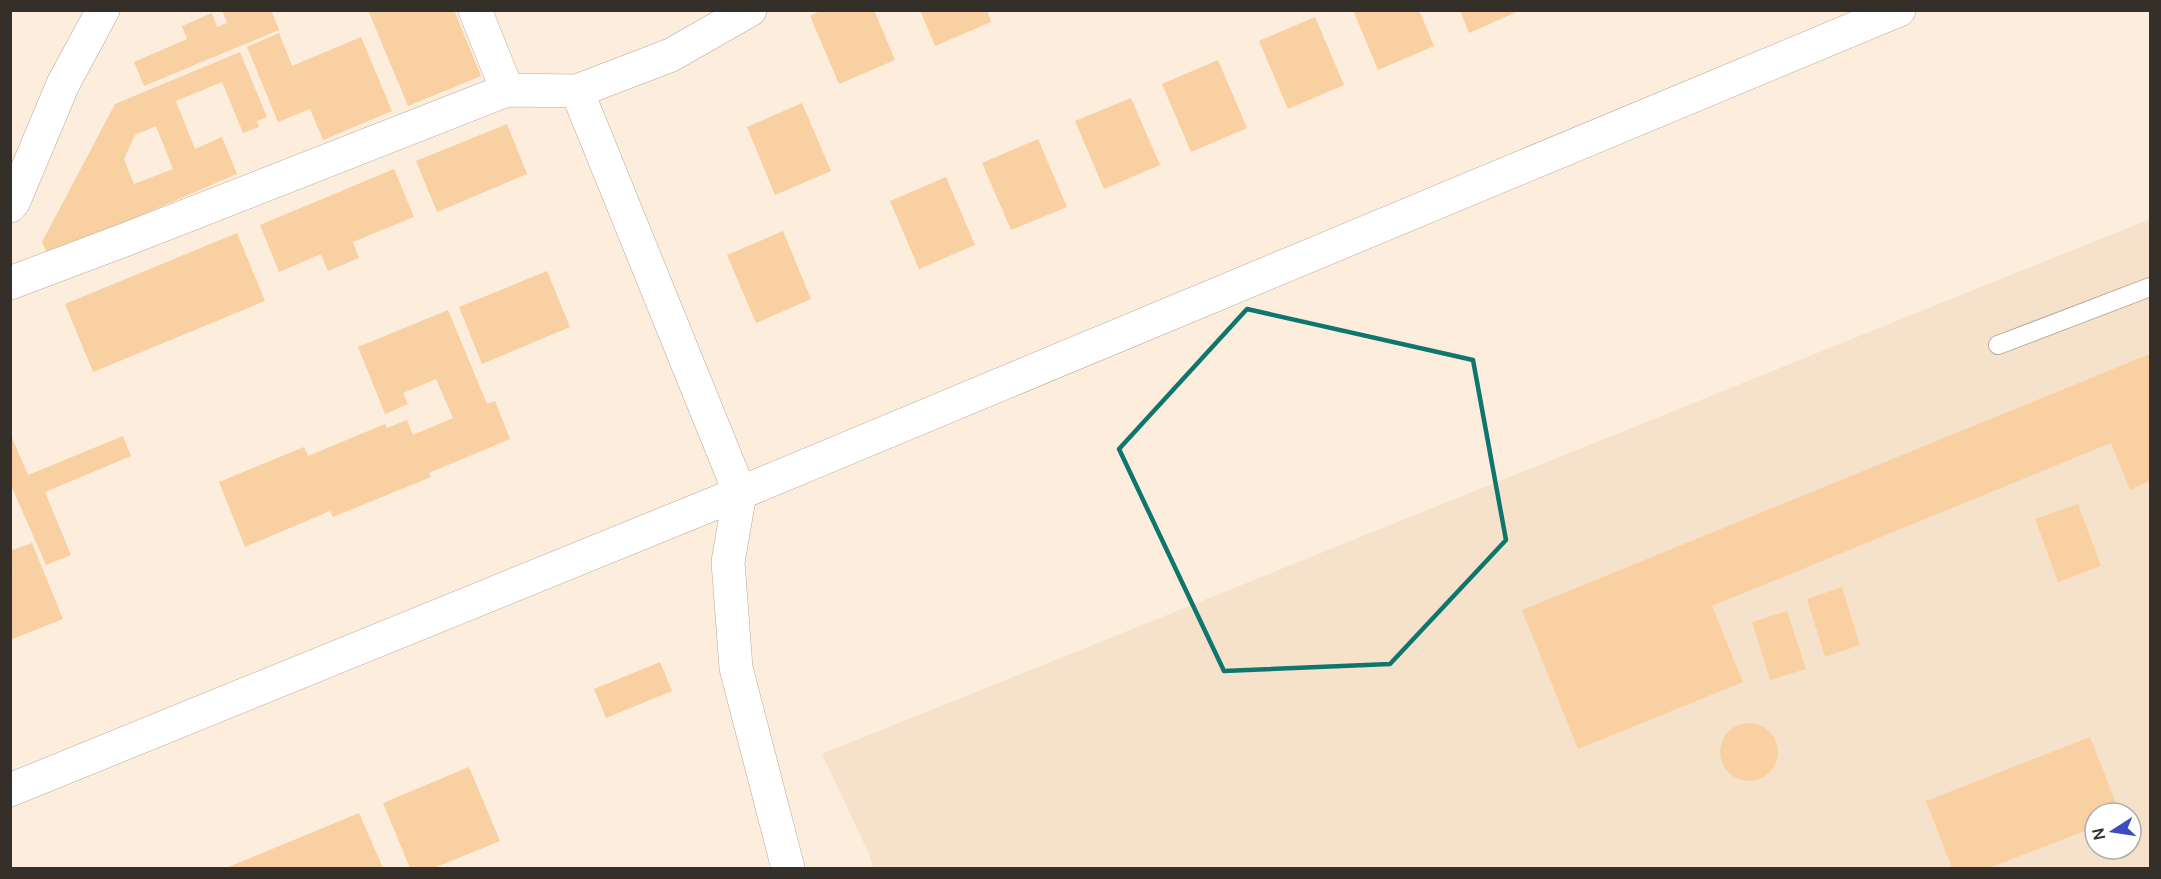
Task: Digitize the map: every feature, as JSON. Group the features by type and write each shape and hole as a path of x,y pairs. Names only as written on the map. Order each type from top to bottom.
{"street":[{"path":"10,206 63,84 103,10"},
{"path":"474,10 507,90"},
{"path":"10,283 127,240 507,90 577,90 671,55 750,10"},
{"path":"10,790 740,493 1899,10"},
{"path":"577,90 740,493 728,562 736,668 788,868"}],"lane":[{"path":"1998,345 2151,287"}],"highlighted area":[{"path":"1247,309 1473,360 1506,540 1390,664 1224,671 1119,449"}],"shaded area":[{"path":"2150,219 2150,868 873,868 870,856 822,754"}],"building":[{"path":"222,10 271,10 279,30 144,86 134,62 187,39 182,26 212,13 217,27 227,23"},
{"path":"368,10 454,10 481,76 408,106"},
{"path":"822,10 874,10 895,60 839,84 810,16"},
{"path":"920,10 987,10 991,22 935,46"},
{"path":"1353,10 1419,10 1434,46 1378,70"},
{"path":"1460,10 1521,10 1469,33"},
{"path":"1315,17 1344,85 1288,109 1259,41"},
{"path":"279,33 292,66 361,37 392,111 323,140 310,109 278,122 247,47"},
{"path":"240,52 267,117 257,121 259,127 243,133 222,82 176,101 195,149 222,137 237,174 48,255 42,242 115,104","holes":["156,126 173,169 134,184 124,159 135,135"]},
{"path":"1218,60 1247,128 1191,152 1162,84"},
{"path":"1131,98 1160,165 1104,189 1075,121"},
{"path":"802,103 831,171 775,195 747,127"},
{"path":"507,124 527,174 437,212 416,161"},
{"path":"1038,139 1067,207 1011,230 982,163"},
{"path":"394,169 414,217 353,242 359,258 328,271 321,254 279,272 260,225"},
{"path":"946,177 975,245 919,269 890,201"},
{"path":"783,231 811,299 756,323 727,255"},
{"path":"237,233 265,301 93,372 65,304"},
{"path":"547,271 570,327 482,364 459,307"},
{"path":"448,310 487,404 495,401 510,439 429,473 431,477 333,517 330,511 245,547 219,482 304,447 308,456 385,424 387,428 407,420 413,435 453,418 436,379 403,393 408,404 385,414 358,347"},
{"path":"2150,354 2150,481 2130,490 2111,443 1712,606 1743,682 1578,749 1522,610"},
{"path":"10,433 28,475 123,436 131,456 45,492 71,555 46,565 10,483"},
{"path":"2078,504 2101,566 2058,582 2035,519"},
{"path":"32,543 63,619 10,640 10,574 13,573 10,568 10,551"},
{"path":"1842,587 1860,645 1825,657 1807,599"},
{"path":"1787,611 1806,669 1770,680 1752,622"},
{"path":"660,662 672,691 606,718 594,689"},
{"path":"1749,723 1760,725 1773,736 1778,752 1776,763 1765,776 1749,781 1738,779 1725,768 1720,752 1722,741 1733,728"},
{"path":"2090,737 2115,801 2083,801 2083,832 1989,868 1952,868 1926,801"},
{"path":"469,767 500,841 434,868 410,868 383,803"},
{"path":"359,813 383,868 226,868"}]}
